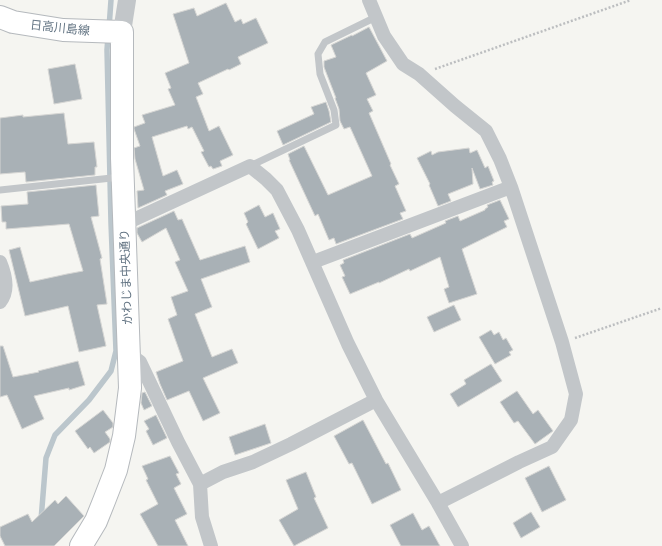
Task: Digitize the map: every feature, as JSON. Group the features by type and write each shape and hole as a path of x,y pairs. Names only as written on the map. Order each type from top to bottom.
{"main road":[{"name":"日高川島線","path":"0,17 13,22 63,30 122,32"},
{"name":"かわじま中央通り","path":"81,546 96,521 116,470 124,436 130,388 123,177 122,32"}],"street":[{"name":"かわじま中央通り","path":"122,32 127,0"},
{"path":"369,0 384,36 403,64 419,74 486,131 500,159 511,187 562,342 576,394 571,420 552,447 438,503"},
{"path":"124,220 133,220 250,166 266,179 276,190 298,230 348,344 376,400 462,546"},
{"path":"313,262 511,187"},
{"path":"0,262 3,269 6,286 0,302"},
{"path":"129,354 140,362 178,442 200,484 202,517 211,546"},
{"path":"200,484 223,472 253,462 291,444 376,400"}],"lane":[{"path":"250,166 336,125 334,110 320,74 318,54 325,42 376,18"},
{"path":"0,190 123,177"}],"path":[{"path":"419,74 631,0"},
{"path":"562,342 662,308"}],"building":[{"path":"226,3 235,22 241,19 243,24 256,18 268,43 238,57 241,64 198,83 203,94 196,97 209,131 219,126 233,155 220,161 222,166 213,169 211,166 209,167 201,152 204,151 192,127 188,129 187,126 152,137 163,176 177,170 183,184 165,191 167,195 138,208 137,191 144,190 135,159 134,148 140,146 134,127 145,123 142,115 175,105 168,89 171,88 165,73 189,63 173,14 194,8 197,16"},
{"path":"369,27 387,61 366,73 376,95 367,99 373,111 369,113 399,184 395,186 406,211 400,213 403,219 336,244 334,238 329,240 318,214 315,216 289,160 288,154 304,146 328,195 372,176 350,127 344,129 340,121 336,98 324,67 324,61 336,57 331,45"},
{"path":"75,64 82,99 54,104 48,69"},
{"path":"326,102 331,122 283,145 277,131 314,114 311,107"},
{"path":"64,113 68,144 94,142 97,167 95,167 95,175 26,182 25,172 0,174 0,118"},
{"path":"469,148 470,153 477,150 485,168 488,166 494,181 492,182 493,185 480,189 472,168 473,184 448,194 451,201 438,206 429,185 430,184 417,158 431,151 432,155 438,152"},
{"path":"96,185 99,216 91,217 102,258 100,259 107,304 97,305 106,346 79,352 68,306 25,316 9,250 20,247 30,282 83,271 69,224 6,229 6,222 2,222 1,206 28,204 27,192"},
{"path":"500,200 509,219 504,221 507,227 462,249 477,294 449,303 444,289 449,287 440,257 410,271 409,269 350,294 342,277 345,276 340,265 344,263 343,260 410,234 412,238 458,216 460,221 485,210 488,207 487,205"},
{"path":"259,205 265,217 273,213 280,229 275,231 279,238 258,249 246,224 248,222 244,213"},
{"path":"174,211 178,220 182,219 200,260 245,246 250,262 201,279 212,307 195,314 212,357 232,349 238,363 203,378 220,413 203,421 189,391 167,400 156,372 183,361 168,319 177,315 171,297 188,291 175,262 180,260 166,228 142,242 137,233 137,228"},
{"path":"454,305 461,320 434,332 427,317"},
{"path":"491,330 494,335 499,332 503,340 506,338 513,350 509,352 511,355 495,364 479,337"},
{"path":"0,346 3,346 13,377 39,372 38,371 78,361 85,385 69,390 69,388 34,396 44,419 22,429 7,395 0,397"},
{"path":"491,364 502,381 458,407 450,394 466,384 464,380"},
{"path":"517,391 533,414 538,410 553,431 535,444 518,421 514,423 500,402"},
{"path":"145,392 152,406 144,410 141,403 142,393"},
{"path":"103,410 113,423 113,427 105,432 110,439 110,442 94,453 90,447 88,449 75,431"},
{"path":"156,415 167,438 153,445 146,431 149,429 144,421"},
{"path":"363,420 386,464 388,463 401,490 372,504 352,463 349,464 334,436"},
{"path":"265,424 271,443 235,455 229,437"},
{"path":"170,456 179,473 176,474 181,484 174,488 187,514 175,520 188,546 158,546 140,514 158,504 146,480 148,479 142,466"},
{"path":"549,466 566,500 542,512 525,478"},
{"path":"306,472 316,497 314,498 328,528 294,546 279,520 298,509 286,480"},
{"path":"66,496 84,516 54,546 5,546 0,536 0,527 28,514 32,522 55,500 58,504"},
{"path":"531,512 540,527 521,538 513,523"},
{"path":"413,513 422,530 429,526 440,546 401,546 390,525"}],"waterway":[{"path":"109,28 111,0"},
{"path":"41,520 46,458 55,435 89,400 111,371 116,351 111,223 107,50 108,36"}]}
